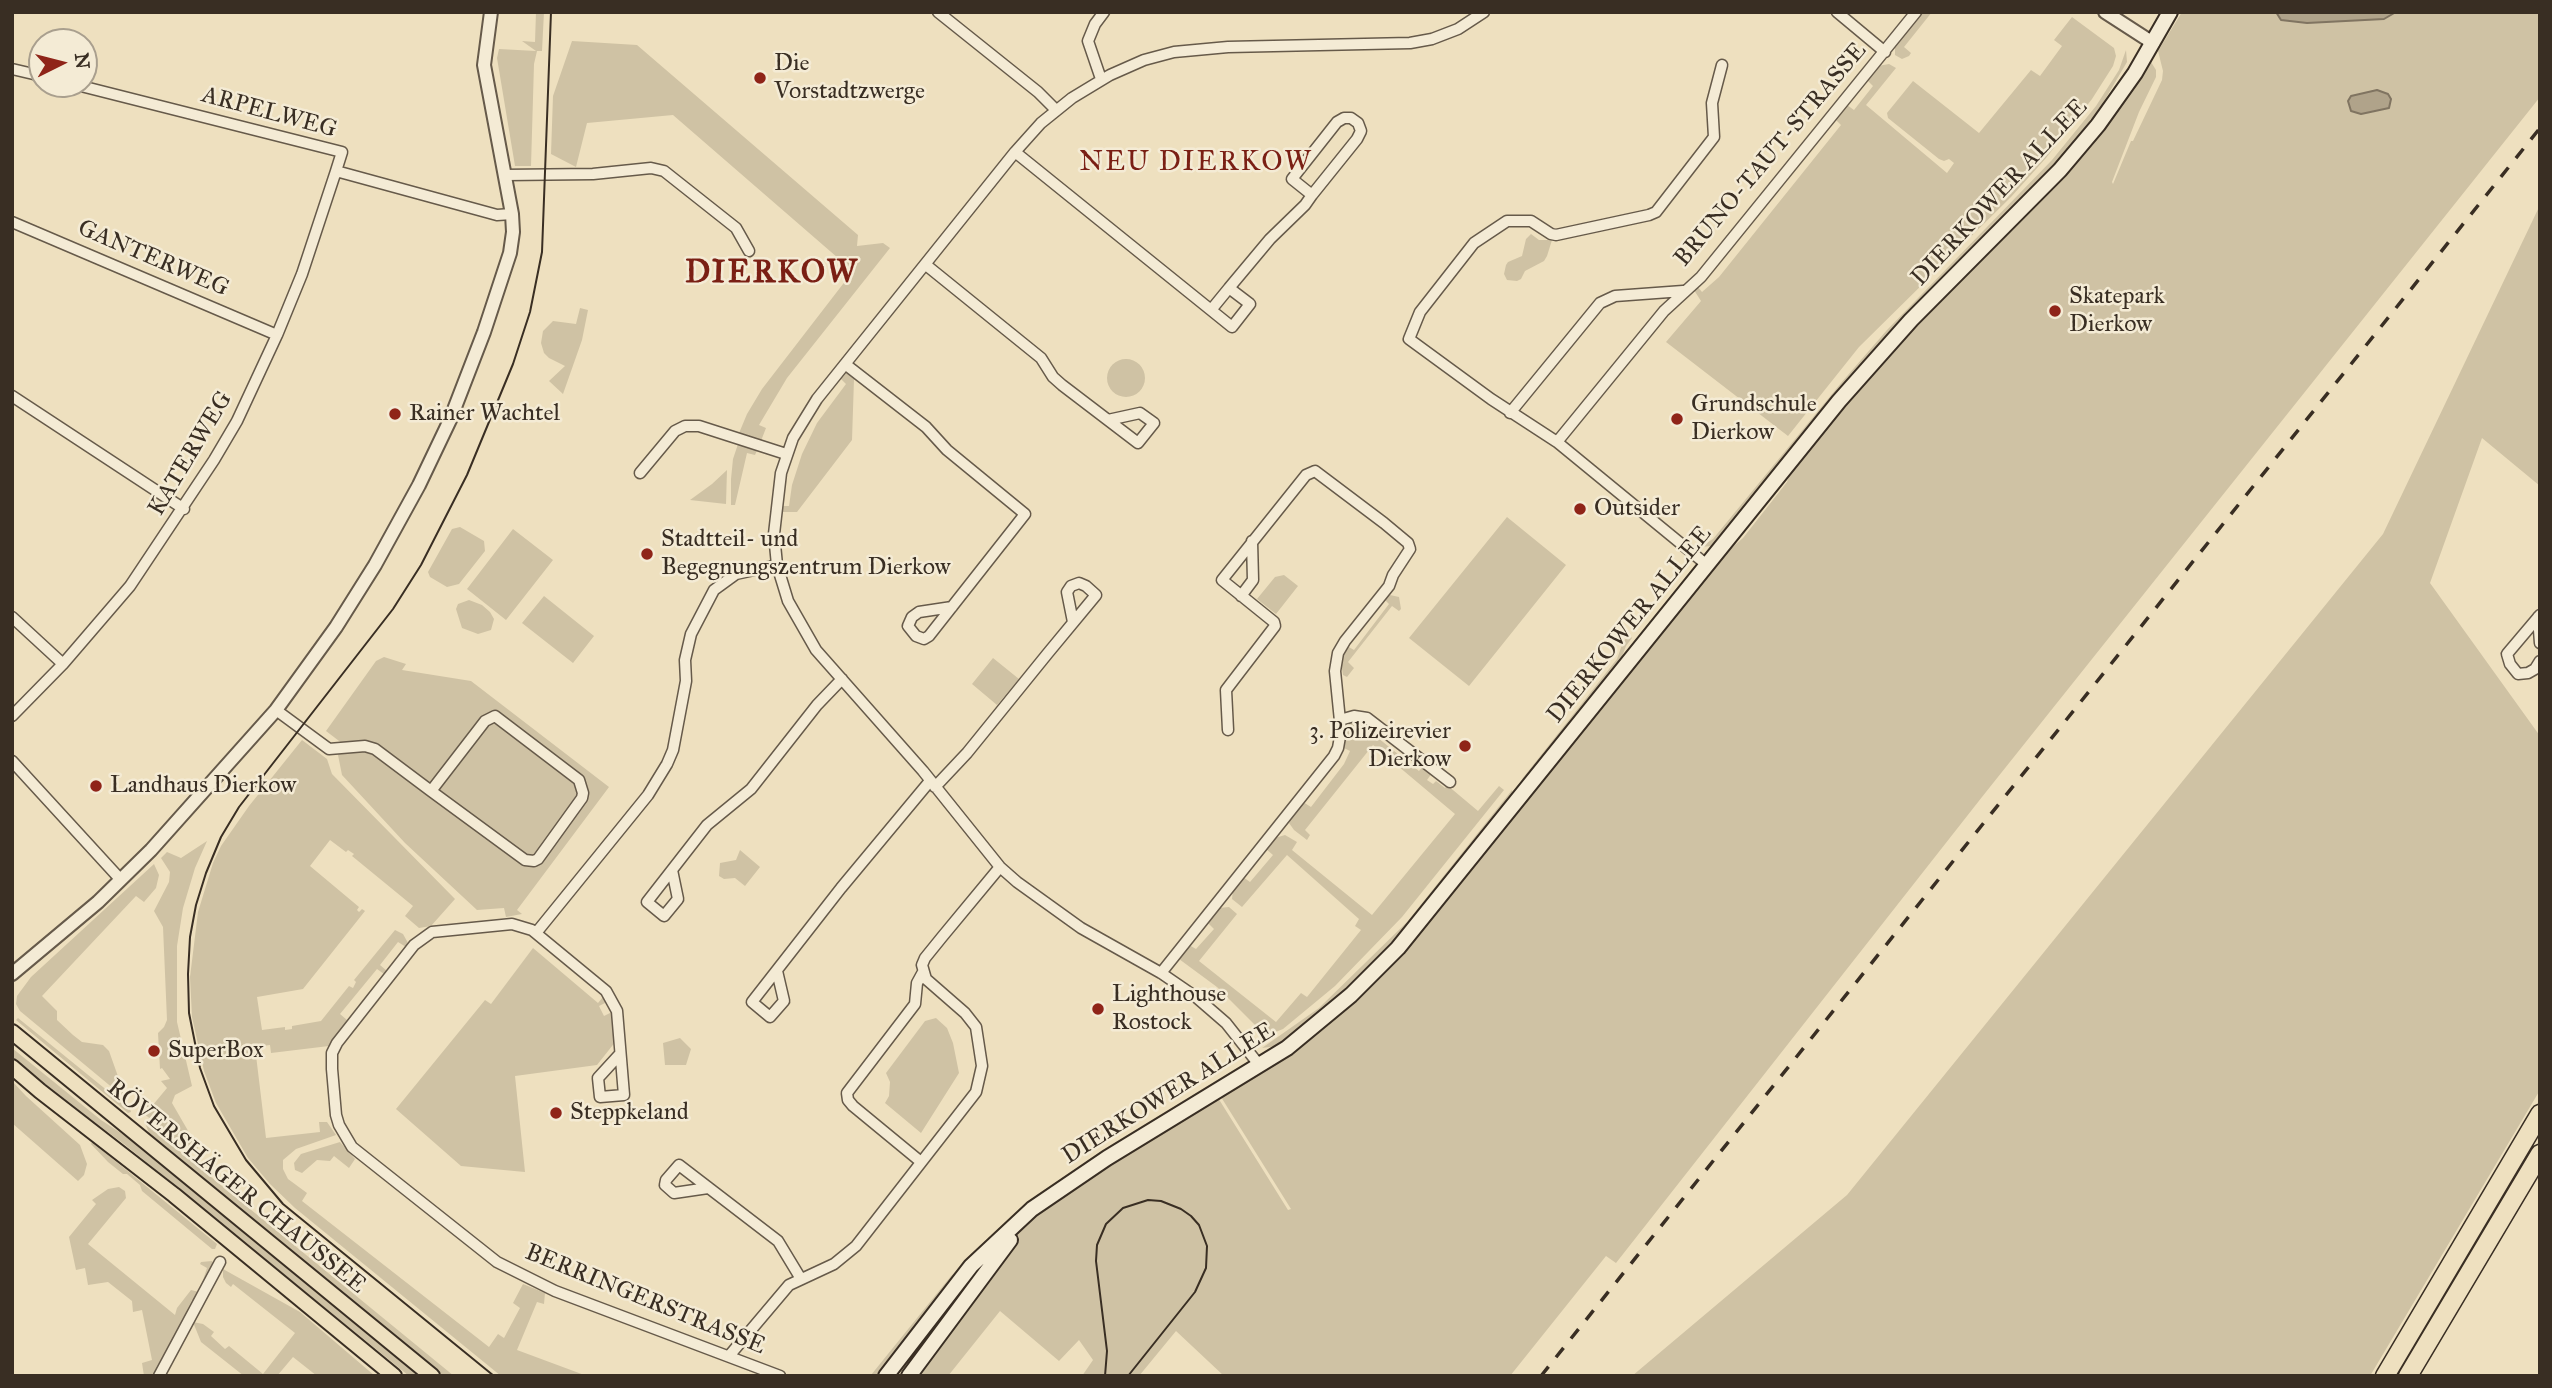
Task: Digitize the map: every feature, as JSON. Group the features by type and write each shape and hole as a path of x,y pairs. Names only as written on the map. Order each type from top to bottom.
{"highway":[{"path":"2385,1376 2540,1114"},
{"path":"2408,1376 2540,1154"}],"main road":[{"name":"DIERKOWER ALLEE","path":"886,1376 971,1266 1032,1209 1107,1158 1259,1066 1320,1022 1398,948 1839,401 1877,357 2074,153 2118,99 2170,12"},
{"name":"RÖVERSHÄGER CHAUSSEE","path":"12,1032 432,1376"},
{"name":"RÖVERSHÄGER CHAUSSEE","path":"12,1067 184,1203 394,1376"},
{"name":"DIERKOWER ALLEE","path":"909,1376 1014,1233 1058,1192"}],"street":[{"path":"12,974 121,880 151,850 276,710 336,627 375,565 429,463 450,420 484,332 510,253 513,232 484,65 491,12"},
{"path":"938,12 1038,92 1055,109"},
{"path":"1101,79 1088,41 1104,12"},
{"path":"1259,1066 1213,1010 1161,973 1056,911 1000,867 933,784 816,650 802,628 788,601 777,565 775,505 786,454 810,408 1015,152 1055,109 1101,79 1157,56 1192,49 1420,41 1458,29 1484,12"},
{"path":"1837,12 1885,52"},
{"name":"BRUNO-TAUT-STRASSE","path":"1557,443 1664,311 1701,277 1916,12"},
{"path":"2105,12 2153,43"},
{"path":"1707,565 1557,443 1510,413 1409,338 1420,312 1474,243 1507,221 1531,220 1556,235 1656,212 1714,138 1712,103 1722,65"},
{"name":"ARPELWEG","path":"98,91 342,152 336,171 497,215 512,214"},
{"path":"1211,310 1270,239 1312,195 1357,139 1361,131 1352,118 1337,122 1292,179 1312,195"},
{"path":"1015,152 1232,327 1250,304 1229,288"},
{"path":"505,174 593,174 651,168 664,171 736,228 749,251"},
{"name":"KATERWEG","path":"12,716 63,664 130,586 184,509 237,421 277,335 311,249 336,171"},
{"name":"GANTERWEG","path":"12,222 277,335"},
{"path":"926,265 1041,358 1052,377 1108,420"},
{"name":"BRUNO-TAUT-STRASSE","path":"1510,413 1600,303 1615,296 1683,291"},
{"path":"845,364 926,427 947,450 1025,514 952,607"},
{"path":"12,396 184,509"},
{"path":"640,473 675,431 685,426 699,426 786,454"},
{"path":"1161,973 1334,756 1340,740 1335,671 1338,653 1389,586 1392,575 1410,549 1408,543 1315,471 1306,475 1222,580 1274,622 1275,626 1226,690 1228,730"},
{"path":"1241,596 1253,580 1252,541"},
{"path":"536,933 648,795 667,764 673,750 686,681 685,660 691,634 714,590 736,574 777,565"},
{"path":"2539,616 2540,643"},
{"path":"2539,616 2507,654 2510,664 2518,674 2528,673 2540,662"},
{"path":"12,617 63,664"},
{"path":"777,971 841,888 933,784 967,753 1073,622"},
{"path":"672,870 707,825 751,789 817,705 842,679"},
{"path":"276,710 328,749 365,746 375,749 431,791 530,862 538,859 583,793 579,780 495,716 485,721 431,791"},
{"path":"1340,720 1354,716 1367,718 1450,782"},
{"path":"12,761 121,880"},
{"path":"921,1162 853,1106 847,1093 915,1004 925,958 1000,867"},
{"name":"BERRINGERSTRASSE","path":"620,1054 619,1023 613,1001 606,991 536,933 526,927 512,924 432,932 414,945 337,1043 332,1054 332,1069 339,1125 352,1147 496,1262 555,1291 780,1376"},
{"path":"729,1356 781,1292 801,1279 834,1264 850,1252 976,1091 982,1066 978,1032 972,1020 931,984 923,972"},
{"path":"708,1188 778,1241 801,1279"},
{"path":"159,1376 220,1262"}],"shaded area":[{"path":"536,12 544,12 542,51 537,51 534,64 531,166 515,166 497,58 499,49 536,51 522,41 535,42"},
{"path":"1921,12 1932,12 1904,47 1911,53 1902,59 1895,55 1895,44"},
{"path":"2182,12 2276,12 2281,20 2307,23 2384,19 2396,12 2540,12 2540,97 1982,797 1616,1263 1606,1256 1510,1376 1224,1376 1176,1331 1139,1376 1082,1376 1093,1360 1079,1340 1059,1361 1000,1311 948,1376 919,1376 995,1269 1014,1233 1031,1215 1215,1093 1288,1210 1291,1209 1221,1097 1269,1068 1319,1032 1415,938 1692,593 1729,550 1743,538 1787,482 1792,467 1888,351 2100,134 2151,62 2156,70 2156,77 2139,112 2113,184 2162,80 2163,71 2158,51"},
{"path":"2276,12 2396,12 2384,19 2307,23 2281,20"},
{"path":"2072,17 2114,48 2116,56 2113,66 2092,99 2046,158 2011,197 1859,347 1788,436 1666,342 1701,301 1694,290 1697,286 1702,292 1719,277 1841,125 1836,120 1847,105 1854,110 1873,86 1867,80 1878,66 1889,64 1896,68 1866,105 1947,173 1954,163 1949,159 1939,159 1888,118 1887,113 1913,81 1979,133 2031,70 2040,76 2062,46 2054,40"},
{"path":"572,41 637,45 858,235 857,246 883,243 890,248 787,378 759,425 766,428 759,446 737,438 747,414 762,389 853,271 673,115 587,123 576,167 551,154 553,96"},
{"path":"2126,50 2127,62 2100,108 2052,168 1890,333 1844,384 1717,541 1712,546 1700,547 1713,539 1887,330 2052,160 2096,106 2119,70"},
{"path":"2377,90 2388,94 2391,99 2389,108 2361,114 2351,111 2348,101 2351,96"},
{"path":"2540,205 2540,486 2482,438 2430,583 2540,736 2540,1090 2370,1376 1632,1376 1847,1195 2383,534"},
{"path":"1531,234 1539,240 1552,240 1547,256 1544,261 1525,271 1521,279 1507,280 1504,274 1506,265 1522,256 1526,239"},
{"path":"580,308 588,310 582,340 563,394 549,381 565,366 544,353 541,343 543,331 553,321 576,324"},
{"path":"1126,359 1140,364 1145,378 1140,392 1126,397 1112,392 1107,378 1112,364"},
{"path":"845,372 854,379 852,440 797,512 780,512 782,506 789,506 792,485 802,454 817,423 846,384 840,378"},
{"path":"739,441 758,448 755,455 747,453 735,505 731,505 733,459"},
{"path":"727,470 726,504 690,500 712,484"},
{"path":"1507,517 1566,565 1469,686 1409,638"},
{"path":"460,527 484,541 485,551 459,584 447,587 430,577 428,572 452,529"},
{"path":"513,529 553,560 506,620 467,589"},
{"path":"1284,575 1298,586 1276,614 1257,599 1275,577"},
{"path":"1390,595 1399,597 1401,609 1399,611 1392,606 1348,662 1354,668 1347,677 1343,675 1341,663 1347,646 1354,650 1389,604 1384,599"},
{"path":"544,596 594,636 573,663 522,623"},
{"path":"469,600 482,605 490,612 494,619 491,630 478,634 462,628 456,609 458,604"},
{"path":"1629,635 1632,638 1620,662 1526,778 1522,779 1617,659 1623,642"},
{"path":"384,657 406,664 402,670 471,681 609,787 517,910 522,914 506,917 504,908 477,910 405,843 342,775 338,755 343,744 326,731 376,661"},
{"path":"993,658 1019,679 997,705 972,684"},
{"path":"1357,720 1364,720 1382,732 1378,738 1419,771 1424,765 1432,773 1427,780 1433,784 1436,781 1445,788 1447,785 1478,811 1499,786 1504,790 1402,917 1335,986 1283,1029 1266,1036 1217,987 1179,959 1189,945 1196,949 1214,929 1207,922 1219,908 1229,907 1237,914 1199,961 1276,1022 1301,993 1307,997 1361,930 1355,926 1359,919 1287,855 1242,907 1232,899 1233,890 1243,877 1250,882 1273,855 1266,849 1275,838 1285,835 1297,842 1292,850 1372,915 1455,814 1373,745 1305,830 1310,835 1307,840 1294,830 1289,823 1303,802 1311,807 1344,764 1350,751 1344,748 1347,727"},
{"path":"302,740 327,759 332,774 455,899 431,926 419,928 405,916 413,906 352,856 354,854 348,850 346,852 330,840 310,866 359,907 359,912 362,909 365,911 303,989 257,997 262,1030 285,1027 285,1030 292,1029 292,1026 321,1021 349,986 353,988 356,982 354,980 395,930 403,934 408,943 406,947 398,942 380,965 387,971 384,974 377,969 340,1014 347,1020 329,1046 271,1053 270,1045 255,1047 266,1138 320,1132 319,1122 327,1122 336,1135 296,1149 283,1160 283,1169 288,1179 307,1193 302,1201 489,1347 498,1334 504,1338 520,1308 513,1303 523,1284 545,1293 544,1304 537,1302 517,1350 587,1376 501,1376 295,1208 248,1158 216,1103 204,1071 192,1017 190,977 198,912 221,846"},
{"path":"1512,790 1513,796 1409,925 1362,975 1321,1013 1277,1046 1262,1048 1319,1008 1407,922"},
{"path":"207,841 195,868 183,908 177,946 177,1022 192,1086 175,1095 172,1103 198,1148 197,1156 143,1113 136,1094 152,1106 167,1088 161,1081 170,1079 162,1068 160,1069 158,1033 167,1020 163,927 154,911 169,882 170,872 161,858 167,852 181,858"},
{"path":"740,850 760,867 745,886 735,878 724,879 719,876 720,863 736,860"},
{"path":"154,864 159,875 156,888 144,902 136,896 42,996 57,1011 57,1020 73,1035 82,1042 103,1045 109,1051 126,1099 20,1011 16,1004 17,996 31,977"},
{"path":"533,948 598,1003 603,997 607,1002 599,1006 604,1016 612,1012 616,1041 597,1065 515,1076 525,1172 461,1166 396,1109 485,1000 491,1004"},
{"path":"18,1018 131,1112 128,1113 47,1046 16,1020"},
{"path":"936,1018 947,1028 959,1073 921,1133 885,1103 889,1096 890,1082 886,1073 925,1021"},
{"path":"680,1038 691,1049 686,1065 665,1065 663,1043"},
{"path":"12,1048 101,1120 173,1172 422,1376 409,1376 124,1144 60,1097 12,1057"},
{"path":"12,1081 80,1145 87,1164 84,1175 78,1181 12,1123"},
{"path":"145,1123 454,1376 441,1376 406,1348 151,1138"},
{"path":"92,1142 217,1244 215,1249 142,1191 140,1185 127,1174 123,1174 108,1162"},
{"path":"340,1142 355,1159 349,1168 334,1156 330,1161 317,1160 302,1173 295,1170 294,1163 301,1154"},
{"path":"119,1187 125,1191 126,1198 88,1244 175,1315 191,1290 199,1292 207,1268 200,1264 201,1262 212,1261 214,1266 197,1300 192,1300 155,1376 144,1376 142,1363 152,1360 142,1310 133,1312 132,1301 108,1282 88,1285 85,1268 76,1270 69,1237 96,1204 92,1200 108,1189"},
{"path":"975,1253 977,1255 875,1376 871,1375 951,1276"},
{"path":"223,1269 300,1312 375,1376 317,1376 293,1357 277,1376 244,1376 201,1342 193,1322 203,1324 214,1332 211,1336 225,1349 229,1346 263,1374 295,1333 233,1284 231,1287 226,1283"}],"tram line":[{"path":"494,1376 283,1204 246,1160 214,1106 200,1068 189,1013 188,974 190,937 196,905 221,837 239,807 393,609 421,565 467,475 513,364 530,312 542,252 551,12"},
{"path":"1105,1376 1107,1351 1096,1261 1097,1245 1106,1224 1123,1208 1148,1200 1161,1201 1181,1209 1199,1225 1207,1246 1206,1268 1195,1292 1128,1376"}],"railway":[{"path":"1541,1376 2540,128"}],"place":[{"name":"Die Vorstadtzwerge","path":"760,78"},
{"name":"Skatepark Dierkow","path":"2055,311"},
{"name":"Rainer Wachtel","path":"395,414"},
{"name":"Grundschule Dierkow","path":"1677,419"},
{"name":"Outsider","path":"1580,509"},
{"name":"Stadtteil- und Begegnungszentrum Dierkow","path":"647,554"},
{"name":"3. Polizeirevier Dierkow","path":"1465,746"},
{"name":"Landhaus Dierkow","path":"96,786"},
{"name":"Lighthouse Rostock","path":"1098,1009"},
{"name":"SuperBox","path":"154,1051"},
{"name":"Steppkeland","path":"556,1113"}],"district":[{"name":"NEU DIERKOW","path":"1196,163"},
{"name":"DIERKOW","path":"772,274"}]}
